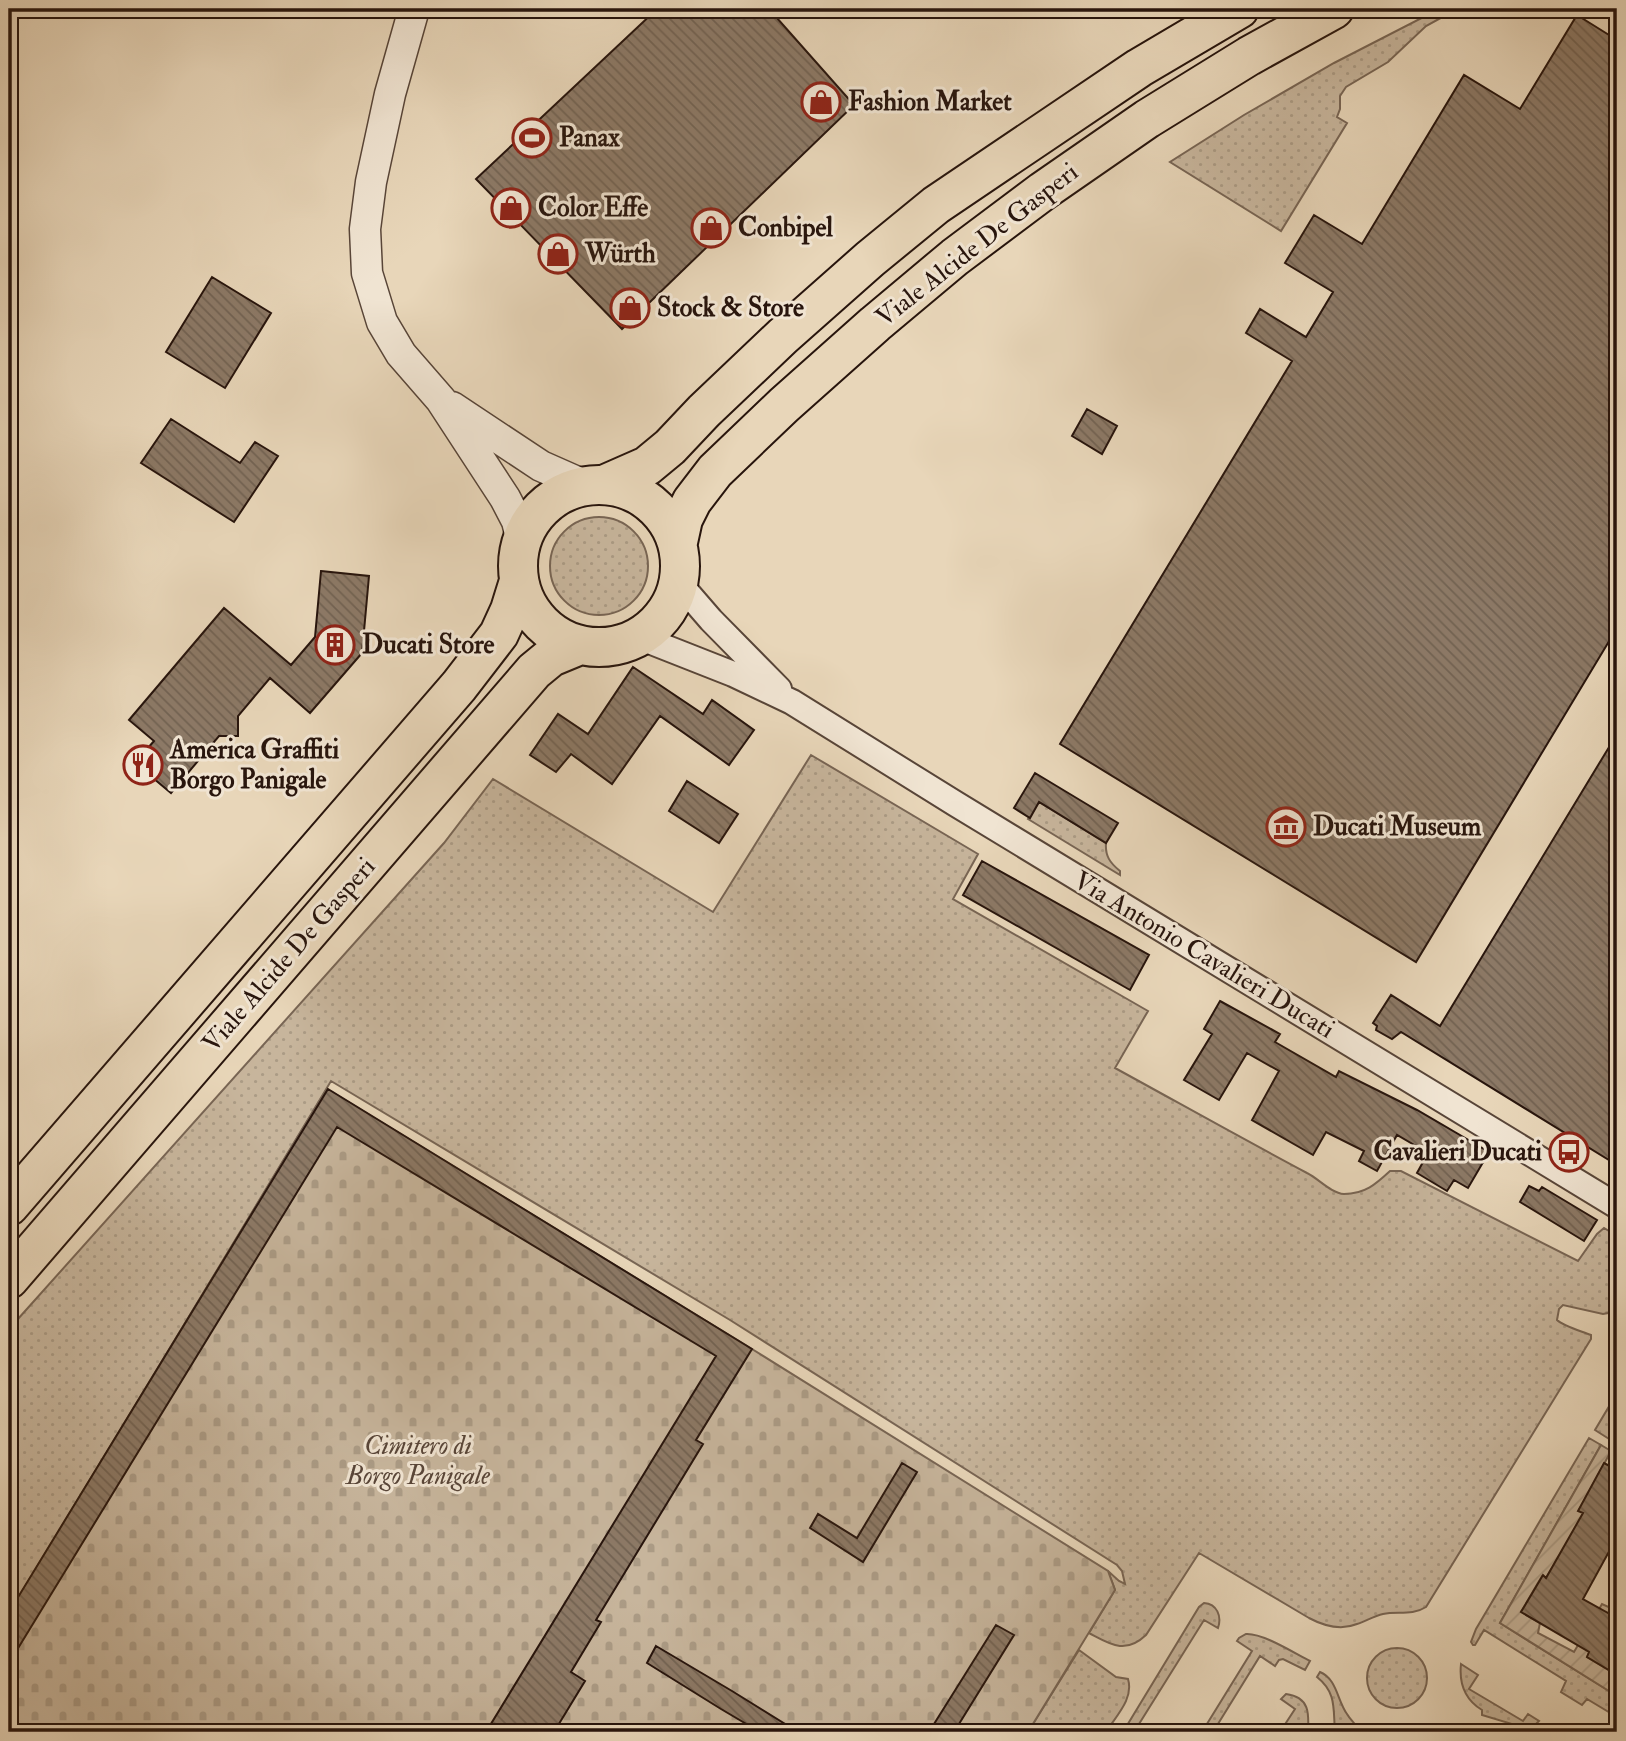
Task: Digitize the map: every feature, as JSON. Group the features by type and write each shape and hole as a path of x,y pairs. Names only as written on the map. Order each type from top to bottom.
{"main road":[{"name":"Viale Alcide De Gasperi","path":"595,485 647,466 670,447 783,336 936,205 1139,68 1239,9"},
{"name":"Viale Alcide De Gasperi","path":"677,542 683,519 692,501 715,471 784,405 955,257 1043,191 1147,119 1249,56 1334,9"},
{"path":"595,485 630,490 651,502 671,527 681,562 674,599 653,627 620,645 600,648 565,640 540,622 523,596 518,565 521,538 536,513 566,491 595,485"},
{"name":"Viale Alcide De Gasperi","path":"9,1206 459,686 499,634 519,581"},
{"name":"Viale Alcide De Gasperi","path":"9,1279 534,671 551,657 580,645"}],"street":[{"path":"414,9 390,93 371,182 365,229 367,273 382,322 401,354 441,400 505,498 517,521 521,538"},
{"path":"441,400 541,466 595,485"},
{"name":"Via Antonio Cavalieri Ducati","path":"679,583 711,620 792,702"},
{"name":"Via Antonio Cavalieri Ducati","path":"639,637 733,674 792,702 1617,1206"}],"green space":[{"path":"1439,9 1457,9 1426,26 1388,62 1346,87 1340,96 1337,117 1347,123 1281,231 1170,162 1334,63"},
{"path":"599,517 618,521 634,531 644,547 648,566 644,585 634,601 618,611 599,615 580,611 564,601 554,585 550,566 554,547 564,531 580,521"},
{"path":"811,755 978,854 953,899 1148,1011 1115,1068 1339,1193 1351,1194 1364,1190 1390,1171 1401,1171 1578,1261 1604,1228 1617,1236 1617,1298 1608,1313 1603,1314 1563,1305 1559,1309 1557,1320 1591,1335 1591,1339 1426,1607 1410,1612 1383,1614 1351,1626 1326,1625 1309,1618 1199,1553 1146,1635 1131,1645 1124,1646 1104,1641 1089,1633 1115,1590 1108,1571 1125,1584 1122,1571 1117,1565 730,1320 331,1081 9,1613 9,1329 444,843 493,779 713,912"},
{"path":"1039,802 1106,843 1107,855 1120,871 1120,875 1028,819"},
{"name":"Cimitero di Borgo Panigale","path":"327,1089 1108,1571 1115,1590 1028,1732 9,1732 9,1613"},
{"path":"1617,1393 1617,1444 1595,1430"},
{"path":"1589,1438 1601,1445 1500,1623 1617,1696 1617,1717 1587,1699 1582,1705 1561,1692 1566,1681 1484,1630 1475,1645 1471,1642 1476,1629"},
{"path":"1601,1445 1611,1451 1579,1510 1617,1531 1617,1549 1577,1527 1546,1578 1542,1576 1521,1612 1540,1623 1538,1633 1574,1652 1602,1604 1613,1609 1587,1657 1617,1675 1617,1696 1500,1623"},
{"path":"1204,1603 1217,1611 1218,1628 1204,1620 1134,1732 1123,1732 1199,1607"},
{"path":"1246,1634 1270,1640 1310,1661 1305,1670 1283,1659 1275,1666 1260,1656 1213,1732 1202,1732 1252,1651 1237,1641"},
{"path":"1391,1648 1403,1648 1419,1656 1425,1666 1425,1690 1419,1700 1403,1708 1391,1708 1375,1700 1367,1684 1367,1672 1375,1656"},
{"path":"1079,1650 1116,1677 1128,1679 1128,1693 1123,1707 1106,1732 1028,1732"},
{"path":"1461,1664 1478,1675 1469,1689 1523,1721 1528,1714 1539,1721 1532,1730 1482,1715 1482,1710 1471,1701 1464,1690"},
{"path":"1320,1672 1330,1680 1360,1732 1335,1732 1333,1702 1328,1689 1317,1677"},
{"path":"1286,1694 1304,1703 1308,1713 1308,1732 1280,1732 1295,1709 1281,1699"}],"building":[{"path":"657,9 769,9 854,105 622,329 476,179"},
{"path":"1577,15 1617,40 1617,628 1416,962 1060,744 1292,361 1246,333 1260,309 1306,337 1333,292 1285,263 1314,215 1362,244 1464,75 1520,109"},
{"path":"212,277 271,313 225,388 166,352"},
{"path":"1087,409 1117,426 1102,454 1072,436"},
{"path":"171,419 240,463 255,442 278,456 234,522 141,463"},
{"path":"321,571 369,576 362,653 310,713 270,678 238,716 238,736 219,736 171,793 135,763 154,741 129,720 224,608 291,665 315,637"},
{"path":"633,667 703,714 712,700 754,730 729,765 660,716 612,784 571,754 556,772 530,755 558,714 588,734"},
{"path":"1617,734 1617,1165 1401,1032 1392,1039 1376,1030 1377,1026 1373,1023 1391,995 1440,1026"},
{"path":"1035,773 1118,823 1106,843 1039,802 1030,818 1014,808"},
{"path":"687,781 738,814 719,843 669,811"},
{"path":"982,861 1149,955 1130,990 963,895"},
{"path":"1220,1001 1280,1034 1275,1042 1336,1077 1339,1071 1417,1110 1489,1152 1468,1188 1454,1180 1447,1191 1417,1173 1428,1153 1397,1135 1377,1171 1359,1161 1364,1151 1326,1132 1313,1155 1252,1120 1279,1071 1247,1053 1219,1100 1184,1080 1212,1034 1204,1029"},
{"path":"328,1089 752,1349 696,1440 703,1444 596,1620 601,1622 571,1672 585,1681 554,1732 486,1732 716,1356 337,1127 9,1663 9,1612"},
{"path":"1529,1186 1539,1191 1542,1187 1597,1220 1584,1241 1520,1202"},
{"path":"902,1463 917,1472 863,1562 810,1528 818,1514 857,1538"},
{"path":"1604,1463 1617,1470 1617,1537 1583,1599 1617,1618 1617,1675 1587,1657 1589,1652 1521,1612 1543,1575 1546,1578 1583,1513 1578,1511"},
{"path":"996,1625 1014,1635 954,1732 929,1732"},
{"path":"656,1646 798,1732 760,1732 721,1709 647,1663"}],"place":[{"name":"Fashion Market","path":"821,102"},
{"name":"Panax","path":"532,138"},
{"name":"Color Effe","path":"511,208"},
{"name":"Conbipel","path":"711,228"},
{"name":"Würth","path":"558,254"},
{"name":"Stock & Store","path":"630,308"},
{"name":"Ducati Store","path":"335,645"},
{"name":"America Graffiti Borgo Panigale","path":"143,765"},
{"name":"Ducati Museum","path":"1286,827"},
{"name":"Cavalieri Ducati","path":"1569,1152"}]}
